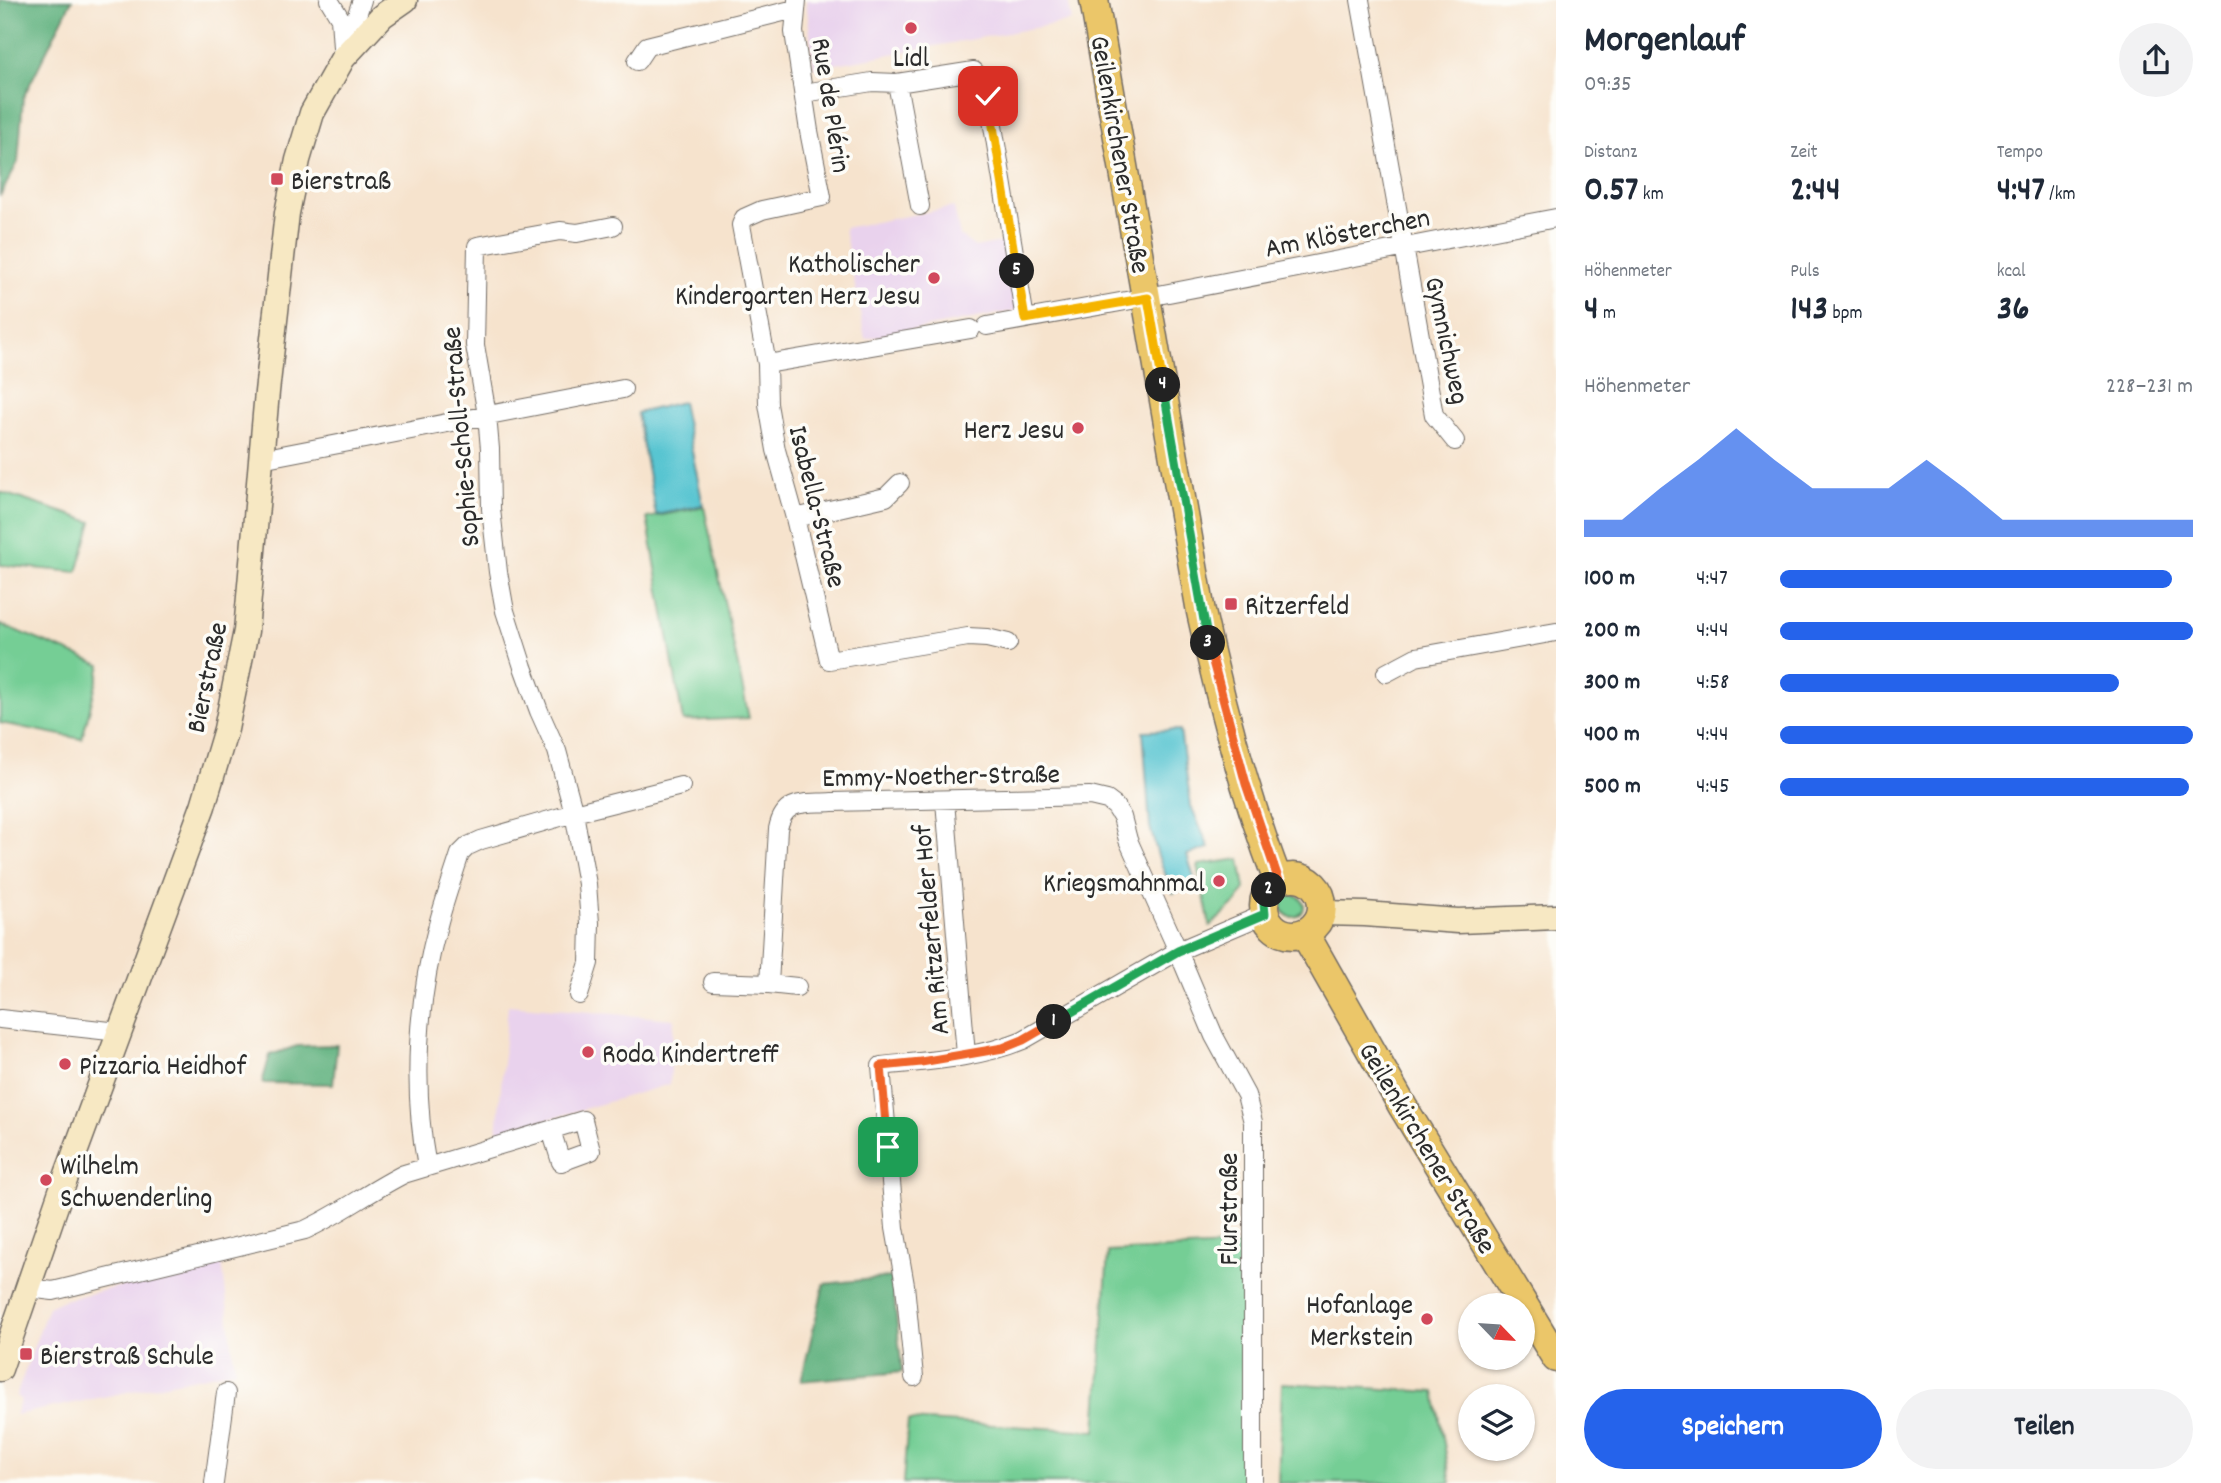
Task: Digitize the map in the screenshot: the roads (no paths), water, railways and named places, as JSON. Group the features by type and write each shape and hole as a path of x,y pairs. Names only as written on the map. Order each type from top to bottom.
{"main road":[{"name":"Bierstraße","path":"0,1369 118,1032 199,816 226,729 246,631 284,235 293,183 312,113 343,58 382,16 405,0"},
{"name":"Geilenkirchener Straße","path":"1094,0 1206,637 1246,784 1279,881"},
{"path":"1313,924 1323,904 1314,886 1297,877 1279,881 1271,887 1266,895 1265,914 1269,923 1276,930 1295,936 1313,924 1365,914 1458,921 1556,917"},
{"name":"Geilenkirchener Straße","path":"1313,924 1403,1107 1556,1358"}],"street":[{"path":"329,0 340,18 343,58"},
{"path":"343,58 362,0"},
{"name":"Gymnichweg","path":"1360,0 1434,415 1455,441"},
{"path":"637,61 647,46 796,5"},
{"name":"Rue de Plérin","path":"767,364 741,225 744,218 762,210 822,197 794,32 796,5"},
{"path":"804,93 872,82 897,83 974,71 985,83 1025,319"},
{"path":"897,83 920,206"},
{"name":"Am Klösterchen","path":"767,364 1148,298 1556,218"},
{"name":"Sophie-Scholl-Straße","path":"579,995 589,963 590,923 584,862 557,751 531,689 505,611 498,572 491,509 487,415 475,345 477,246 560,231 577,233 613,226"},
{"name":"Isabella-Straße","path":"767,364 768,404 776,450 829,660 968,637 1008,643"},
{"path":"261,459 623,389"},
{"path":"795,518 886,497 900,483"},
{"path":"1386,673 1416,657 1556,632"},
{"path":"427,1167 421,1130 418,1065 423,1013 438,923 460,854 468,846 481,840 681,786"},
{"name":"Emmy-Noether-Straße","path":"769,984 778,829 785,810 792,805 1090,796 1107,800 1122,817 1128,840 1178,951"},
{"name":"Am Ritzerfelder Hof","path":"945,801 966,1055"},
{"path":"914,1377 905,1285 895,1228 881,1066 1003,1048 1023,1040 1178,951 1265,914"},
{"name":"Flurstraße","path":"1178,951 1214,1036 1246,1096 1254,1122 1253,1483"},
{"path":"713,982 797,987"},
{"path":"0,1019 118,1032"},
{"path":"28,1288 52,1292 305,1230 334,1217 383,1184 404,1174 551,1130"},
{"path":"214,1483 226,1393"}],"water":[{"path":"682,402 703,505 656,515 637,413"},
{"path":"1180,730 1191,806 1209,848 1187,855 1196,884 1173,893 1150,827 1143,731"}],"place":[{"name":"Lidl","path":"911,28"},
{"name":"Bierstraß","path":"277,179"},
{"name":"Katholischer Kindergarten Herz Jesu","path":"934,278"},
{"name":"Herz Jesu","path":"1078,428"},
{"name":"Ritzerfeld","path":"1231,604"},
{"name":"Kriegsmahnmal","path":"1219,881"},
{"name":"Roda Kindertreff","path":"588,1052"},
{"name":"Pizzaria Heidhof","path":"65,1064"},
{"name":"Wilhelm Schwenderling","path":"46,1180"},
{"name":"Hofanlage Merkstein","path":"1427,1319"},
{"name":"Bierstraß Schule","path":"26,1354"}]}
